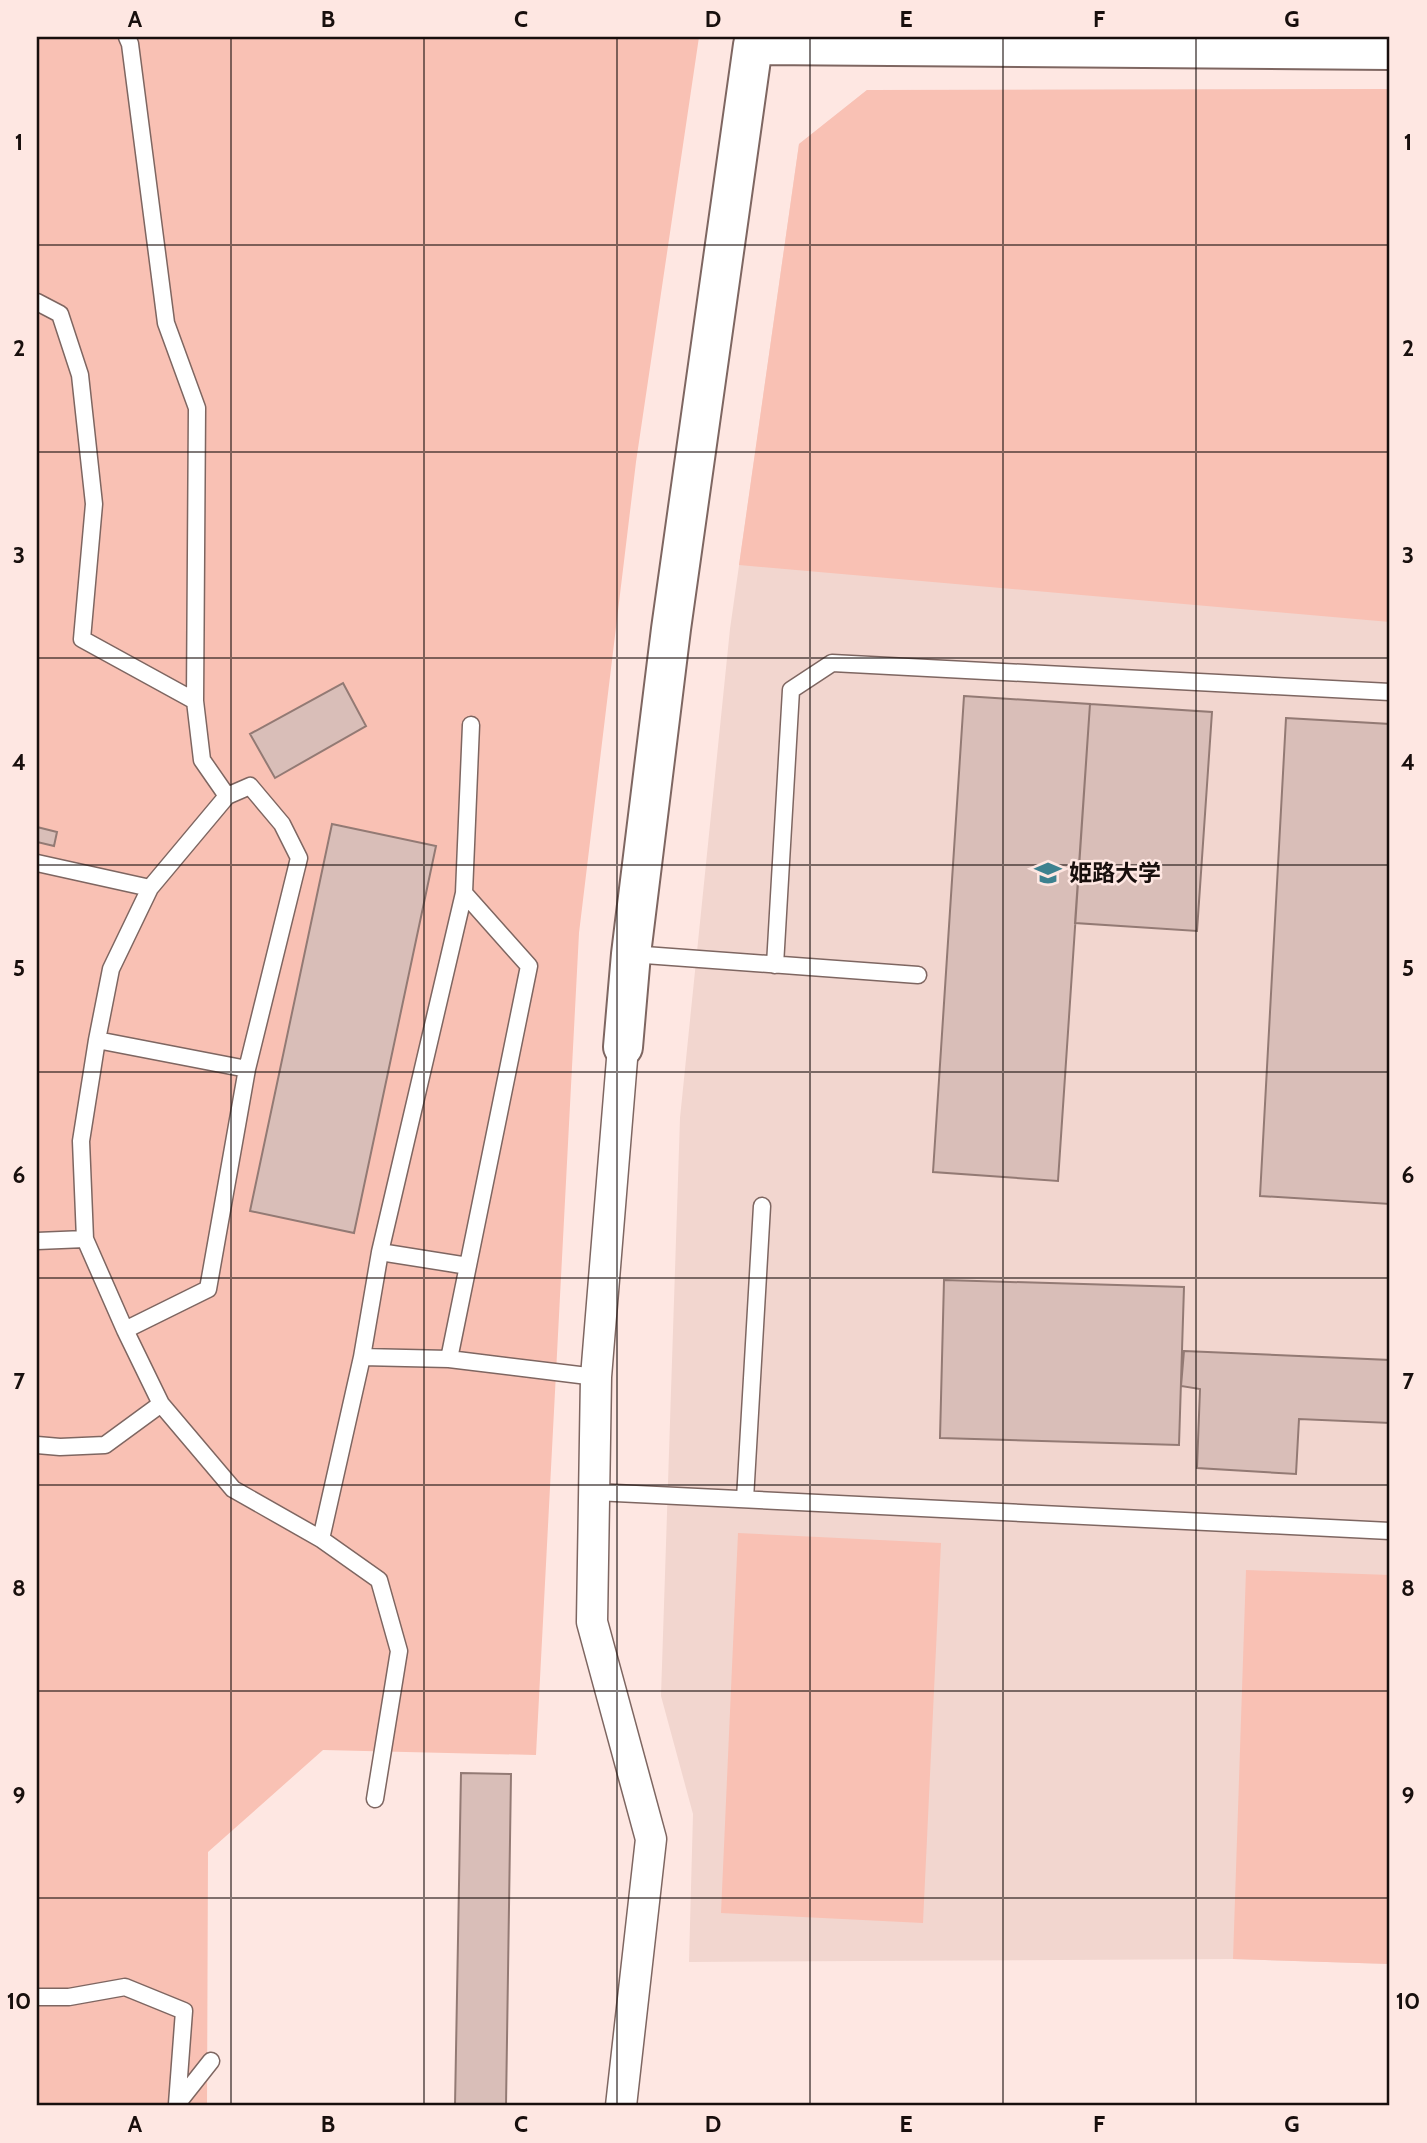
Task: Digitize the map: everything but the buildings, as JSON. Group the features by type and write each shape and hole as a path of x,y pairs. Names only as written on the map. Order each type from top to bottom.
{"street":[{"path":"621,2106 651,1839 592,1622 596,1377 631,954 673,615 753,41 1390,50"}],"lane":[{"path":"127,37 166,323 197,408 195,701 202,760 227,796"},
{"path":"37,302 60,314 80,375 94,504 82,639 195,701"},
{"path":"775,965 792,690 832,663 1390,692"},
{"path":"321,1539 362,1357 380,1252 464,893 471,725"},
{"path":"125,1330 208,1289 247,1069 299,858 282,824 250,786 227,796 150,888 111,970 81,1141 85,1239 125,1330 162,1404 233,1489 321,1539 379,1580 398,1651 375,1799"},
{"path":"37,863 150,888"},
{"path":"449,1359 529,966 464,893"},
{"path":"631,954 918,975"},
{"path":"97,1040 247,1069"},
{"path":"745,1499 762,1206"},
{"path":"37,1241 85,1239"},
{"path":"380,1252 468,1266"},
{"path":"362,1357 449,1359 596,1377"},
{"path":"37,1445 105,1446 162,1404"},
{"path":"595,1492 1390,1531"},
{"path":"37,1997 69,1997 125,1987 184,2011 177,2105"},
{"path":"177,2105 211,2061"}],"shaded area":[{"path":"37,37 699,37 636,462 579,933 536,1755 323,1750 208,1852 207,2106 37,2106"},
{"name":"姫路大学","path":"1390,89 1390,1964 1233,1959 689,1962 693,1814 661,1696 680,1118 730,629 799,144 867,90"},
{"path":"1390,89 1390,622 739,565 799,144 867,90"},
{"path":"738,1533 941,1543 923,1923 721,1913"},
{"path":"1246,1570 1390,1575 1390,1964 1233,1959"}],"place":[{"name":"姫路大学","path":"1048,873"}]}
